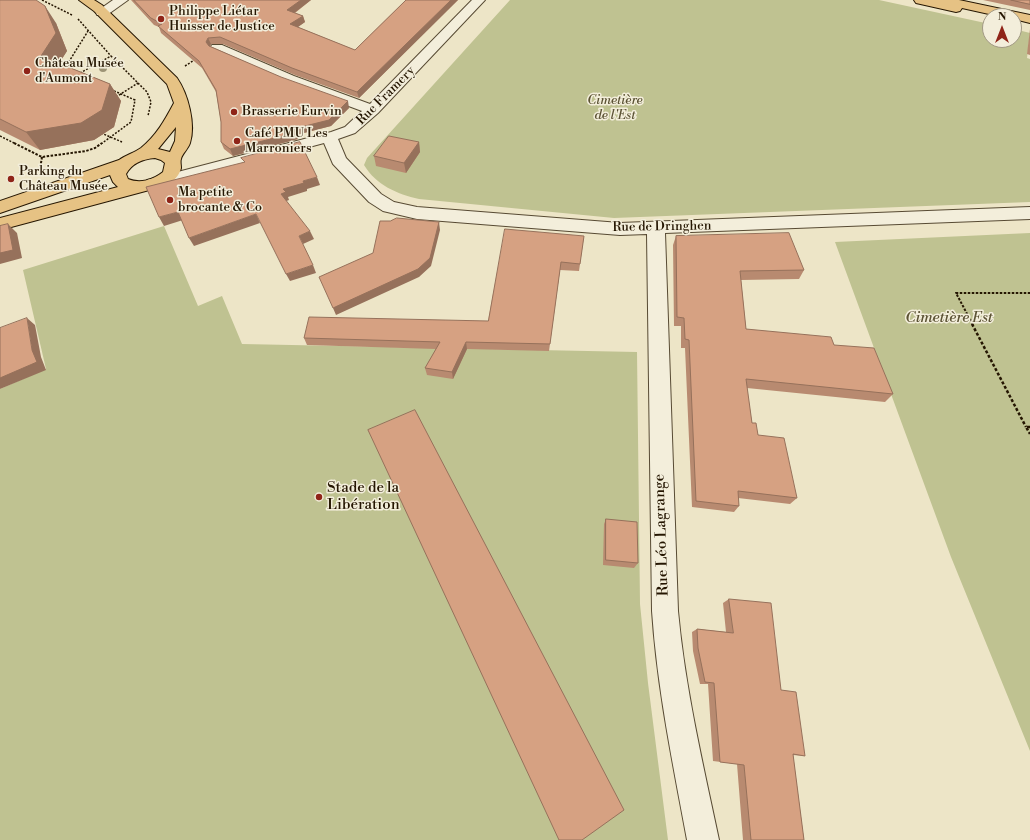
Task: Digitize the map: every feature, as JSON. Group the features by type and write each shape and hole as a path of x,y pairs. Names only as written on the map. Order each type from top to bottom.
{"main road":[{"path":"0,224 146,186 169,175 173,168 173,162 183,142 184,125 179,90 172,81 102,12 85,0"},
{"path":"920,0 982,13"},
{"path":"942,0 1030,19"},
{"path":"0,207 125,164 141,156 160,139 171,124 181,104"},
{"path":"141,156 158,154 167,156 173,162"},
{"path":"125,164 118,174 119,180 128,186 146,186"}],"street":[{"path":"102,12 122,0"},
{"name":"Rue Framery","path":"146,186 342,134 355,127 479,0"},
{"path":"217,48 289,79 373,110"},
{"name":"Rue de Dringhen","path":"329,137 333,150 342,164 375,198 383,204 395,209 417,213 620,229 1030,213"},
{"name":"Rue Framery","path":"173,162 193,167 223,165"},
{"name":"Rue Léo Lagrange","path":"656,228 665,611 673,678 703,840"}],"path":[{"path":"42,0 72,16"},
{"path":"77,19 147,92 151,102 147,118"},
{"path":"64,70 88,31"},
{"path":"77,75 111,56"},
{"path":"114,98 138,83"},
{"path":"0,136 42,157 86,151 95,148 128,126 131,122 135,100 106,88"},
{"path":"96,130 124,143 119,147"},
{"path":"30,151 36,147"},
{"path":"42,157 40,169 46,168"},
{"path":"1030,292 956,293 1030,434"}],"green space":[{"name":"Cimetière de l'Est","path":"510,0 879,0 982,22 982,48 1022,48 1022,31 1030,33 1027,58 1030,59 1030,202 614,218 419,199 395,191 381,183 364,165 367,158"},
{"name":"Stade de la Libération","path":"164,226 198,306 222,296 242,344 637,352 640,604 648,683 668,840 0,840 0,389 46,369 23,270"},
{"name":"Cimetière Est","path":"1030,233 1030,751 951,557 835,242"}],"building":[{"path":"0,0 36,0 45,6 56,33 41,56 110,84 102,110 81,123 26,132 0,119"},
{"path":"134,0 301,0 287,10 303,16 290,24 355,50 406,0 451,0 357,92 292,68 220,37 208,38 206,42 209,46 281,77 348,101 329,120 293,129 295,133 230,149 221,142 221,122 216,90 199,61 158,26 162,24 151,18"},
{"path":"1011,0 1030,0 1030,4"},
{"path":"389,136 419,142 404,163 374,156"},
{"path":"300,142 317,177 303,181 304,183 283,189 286,192 281,194 310,231 299,236 313,265 286,274 256,214 189,238 178,212 159,217 146,187 245,162 241,158"},
{"path":"397,218 439,222 430,258 418,269 333,308 319,277 373,253 380,221 390,221"},
{"path":"8,224 13,250 0,253 0,226"},
{"path":"505,229 584,236 580,264 561,262 550,344 466,342 452,372 425,368 440,342 304,338 309,317 488,321"},
{"path":"789,233 804,270 740,271 746,329 831,337 834,345 874,348 893,394 746,379 752,423 756,423 758,435 784,438 797,498 738,491 739,506 696,501 689,340 685,339 684,318 677,317 676,236"},
{"path":"27,318 32,350 37,362 0,378 0,328"},
{"path":"415,410 624,810 582,840 559,840 368,430"},
{"path":"606,519 637,522 638,563 606,560"},
{"path":"729,599 771,603 781,690 796,692 805,756 793,754 804,840 751,840 744,765 720,762 714,683 705,682 698,648 697,629 733,633"}],"place":[{"name":"Philippe Liétar Huisser de Justice","path":"161,19"},
{"name":"Château Musée d'Aumont","path":"27,71"},
{"name":"Brasserie Eurvin","path":"234,112"},
{"name":"Café PMU Les Marroniers","path":"237,141"},
{"name":"Parking du Château Musée","path":"11,179"},
{"name":"Ma petite brocante & Co","path":"170,200"},
{"name":"Stade de la Libération","path":"319,497"}]}
